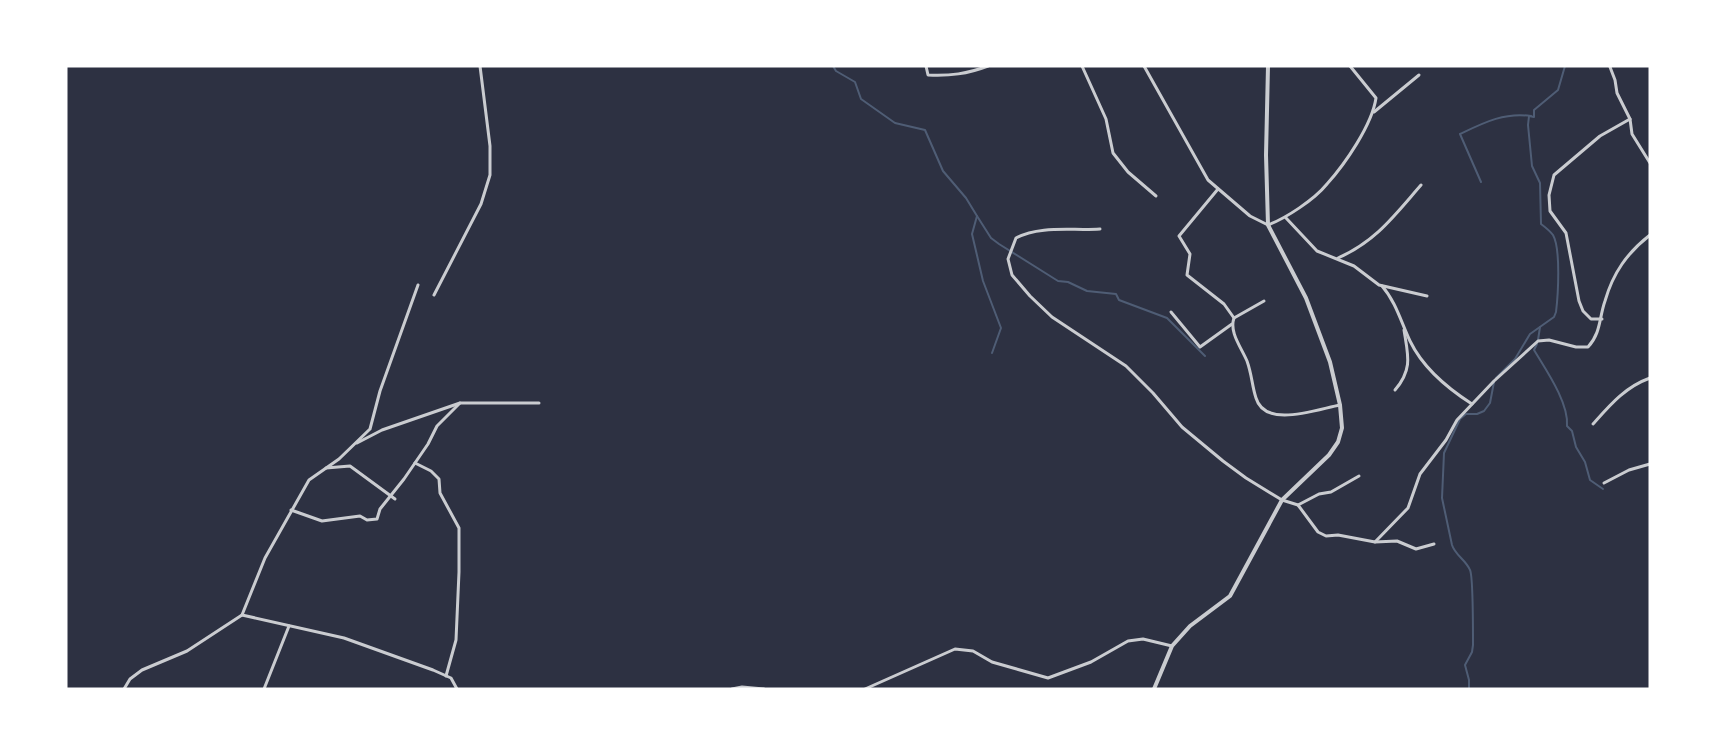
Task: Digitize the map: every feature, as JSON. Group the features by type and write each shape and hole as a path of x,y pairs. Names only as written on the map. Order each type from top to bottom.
{"street":[{"path":"434,295 481,204 490,175 490,146 480,66"},
{"path":"926,66 928,75 948,76 967,74 988,66"},
{"path":"1082,66 1106,119 1113,153 1128,172 1156,196"},
{"path":"1144,66 1208,180 1250,216 1268,225 1286,218 1326,185 1374,112 1419,75"},
{"path":"1154,689 1172,646 1190,626 1230,596 1282,500 1329,455 1338,442 1342,428 1340,405 1330,362 1306,298 1268,225 1266,155 1268,66"},
{"path":"1350,66 1376,98 1374,112"},
{"path":"1611,66 1616,93 1630,119 1632,134 1650,163"},
{"path":"1602,319 1591,319 1583,311 1579,301 1566,233 1550,212 1549,196 1554,175 1600,136 1630,119"},
{"path":"1337,258 1365,245 1421,185"},
{"path":"1218,189 1179,236 1190,254 1187,275 1224,304 1234,318"},
{"path":"1286,218 1317,251 1354,266 1379,284 1391,299 1417,354 1428,368 1472,404"},
{"path":"1100,229 1041,231 1016,238 1008,259 1012,275 1052,317 1126,366 1154,393 1182,427 1223,462 1282,500 1298,506 1318,532 1326,536 1338,535 1375,542 1397,540 1416,549 1434,544"},
{"path":"1375,542 1408,508 1420,474 1452,430 1457,420 1538,341 1549,340 1588,348 1596,339 1602,319 1604,301 1626,256 1650,235"},
{"path":"1379,284 1426,296"},
{"path":"355,445 370,429 380,391 418,285"},
{"path":"1264,301 1234,318 1232,323 1233,332 1253,378 1256,399 1264,411 1274,415 1290,415 1340,405"},
{"path":"1171,312 1200,347 1232,323"},
{"path":"1395,390 1407,373 1408,362 1402,322"},
{"path":"1593,424 1624,392 1637,383 1650,378"},
{"path":"291,510 322,520 360,516 366,520 377,519 380,509 415,464 437,426 460,403"},
{"path":"124,689 130,679 142,670 187,651 242,615 264,558 309,480 355,445 382,430 460,403 539,403"},
{"path":"415,464 431,471 439,479 440,493 459,528 460,572 456,640 446,676"},
{"path":"1604,483 1630,470 1650,464"},
{"path":"325,468 350,466 396,499"},
{"path":"1298,506 1319,494 1331,492 1359,476"},
{"path":"242,615 344,638 451,678 457,689"},
{"path":"264,689 289,626"},
{"path":"864,689 955,649 973,651 992,662 1048,678 1091,662 1128,641 1143,639 1172,646"},
{"path":"732,689 764,689"}],"waterway":[{"path":"833,66 836,71 855,82 861,99 895,123 925,130 943,171 966,198 977,216 972,234 983,281 1001,328 992,353"},
{"path":"1496,378 1515,359 1530,334 1554,317 1556,312 1558,284 1556,242 1553,235 1541,224 1540,183 1532,166 1528,125 1529,116 1534,117 1534,110 1558,90 1565,66"},
{"path":"1481,182 1460,134 1485,122 1503,117 1531,116"},
{"path":"977,216 991,238 1058,281 1068,282 1087,291 1116,294 1119,300 1167,318 1205,356"},
{"path":"1538,340 1540,327"},
{"path":"1537,344 1534,350 1561,397 1567,417 1567,426 1572,431 1576,447 1585,462 1590,480 1603,489"},
{"path":"1469,689 1465,665 1472,652 1473,645 1471,574 1468,566 1452,545 1442,498 1444,453 1460,419 1466,414 1477,414 1484,411 1490,403 1494,382"}]}
